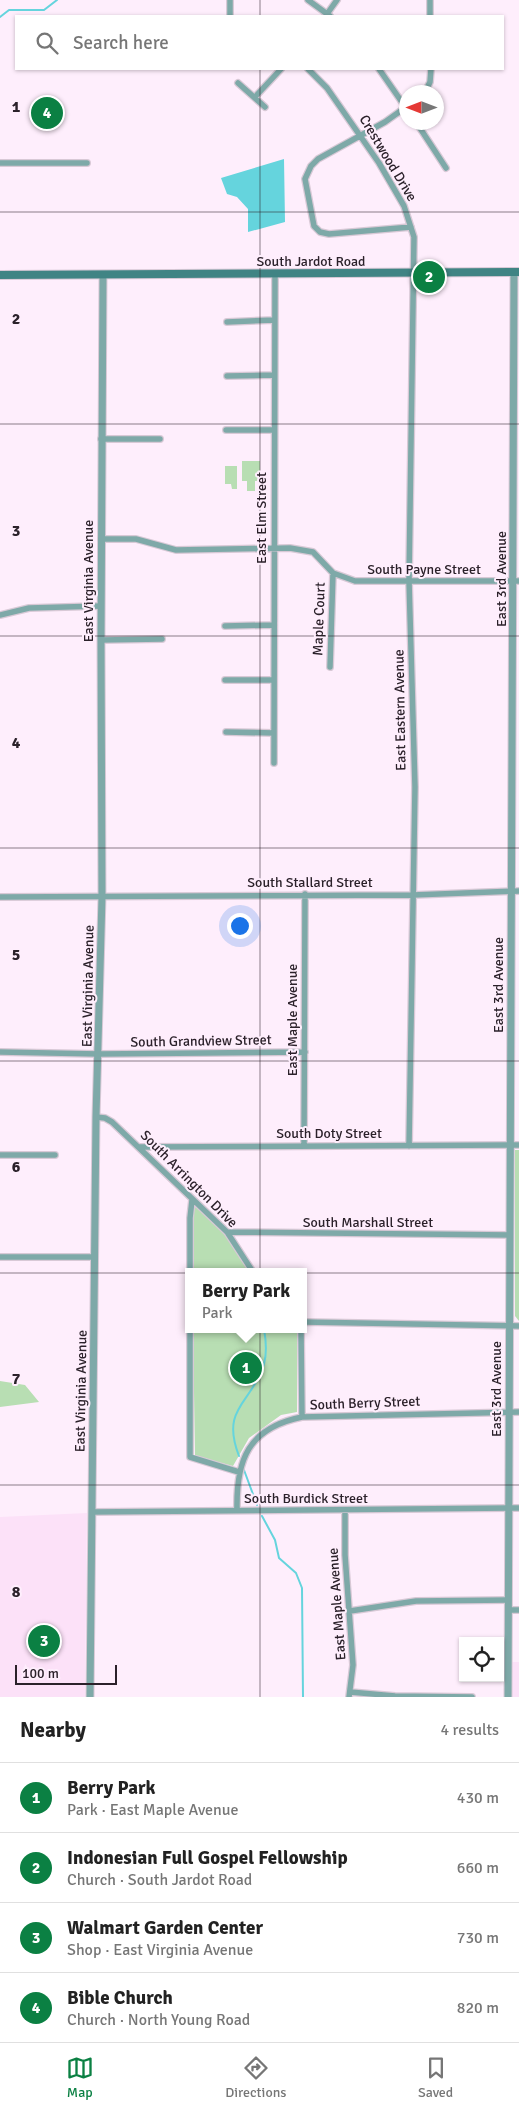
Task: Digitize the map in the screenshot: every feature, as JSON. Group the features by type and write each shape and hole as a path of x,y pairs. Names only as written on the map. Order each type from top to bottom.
{"main road":[{"name":"South Jardot Road","path":"0,275 517,272"}],"street":[{"path":"230,0 230,15"},
{"path":"308,0 329,15 337,0"},
{"path":"430,0 430,15"},
{"path":"255,97 280,70"},
{"name":"Crestwood Drive","path":"309,70 327,88 361,136 404,206 414,237 413,273"},
{"path":"380,70 399,98"},
{"path":"428,85 431,70"},
{"path":"238,83 265,107"},
{"path":"399,113 318,159 307,173 305,179 314,226 320,232 330,234 410,227"},
{"path":"421,130 446,168"},
{"path":"0,163 87,163"},
{"name":"East 3rd Avenue","path":"508,1697 511,890 516,581 517,272"},
{"name":"East Eastern Avenue","path":"408,1146 414,787 409,581 413,273"},
{"name":"East Elm Street","path":"274,763 275,274"},
{"name":"East Virginia Avenue","path":"90,1697 90,1545 92,1512 96,1117 102,896 100,640 103,275"},
{"path":"227,322 274,320"},
{"path":"227,376 274,375"},
{"path":"226,430 274,430"},
{"path":"101,439 160,439"},
{"name":"South Payne Street","path":"101,539 136,539 176,550 290,548 314,552 333,573 355,581 516,581"},
{"name":"Maple Court","path":"330,667 333,573"},
{"path":"0,615 29,608 101,606"},
{"path":"226,626 274,625"},
{"path":"100,640 162,639"},
{"path":"226,680 274,680"},
{"path":"226,732 274,734"},
{"name":"South Stallard Street","path":"0,897 305,894 413,895 519,891"},
{"name":"East Maple Avenue","path":"304,1146 305,894"},
{"name":"South Grandview Street","path":"0,1052 99,1054 305,1052"},
{"name":"South Arrington Drive","path":"96,1117 105,1118 112,1122 227,1232 250,1268"},
{"name":"South Doty Street","path":"139,1147 519,1146"},
{"path":"0,1155 55,1155"},
{"path":"190,1268 192,1200"},
{"name":"South Marshall Street","path":"227,1232 510,1235"},
{"path":"0,1258 95,1257"},
{"path":"307,1322 519,1326"},
{"path":"190,1333 190,1457 238,1472"},
{"path":"301,1333 302,1417"},
{"name":"South Berry Street","path":"237,1510 238,1472 244,1456 254,1440 283,1421 302,1417 519,1412"},
{"name":"South Burdick Street","path":"92,1512 519,1508"},
{"name":"East Maple Avenue","path":"345,1510 345,1556 353,1665 350,1694"},
{"path":"350,1611 416,1601 508,1600"},
{"path":"508,1610 519,1610"},
{"path":"350,1694 472,1697"}],"shaded area":[{"path":"87,1513 85,1697 0,1697 0,1517"},
{"path":"512,1662 519,1662 519,1697 512,1697"}],"green space":[{"path":"242,461 260,461 260,481 255,481 255,491 247,491 247,481 242,481"},
{"path":"225,466 237,466 237,489 232,489 231,484 225,484"},
{"path":"515,1150 519,1150 519,1321 515,1316"},
{"path":"195,1203 225,1234 247,1268 192,1268 192,1218"},
{"path":"193,1333 297,1333 297,1412 281,1415 249,1438 233,1466 195,1456"},
{"path":"0,1381 25,1385 39,1402 0,1407"}],"water":[{"path":"284,159 285,222 248,232 248,209 237,197 227,194 221,178"}],"waterway":[{"path":"0,17 9,10 44,10 57,0"},
{"path":"239,1456 234,1440 233,1427 235,1416 259,1377 264,1364 266,1355 264,1333"},
{"path":"244,1470 257,1505"},
{"path":"262,1516 275,1540 279,1558 296,1573 302,1588 303,1697"}],"place":[{"name":"Bible Church","path":"47,113"},
{"name":"Indonesian Full Gospel Fellowship","path":"429,277"},
{"name":"Berry Park","path":"246,1368"},
{"name":"Walmart Garden Center","path":"44,1641"}]}
